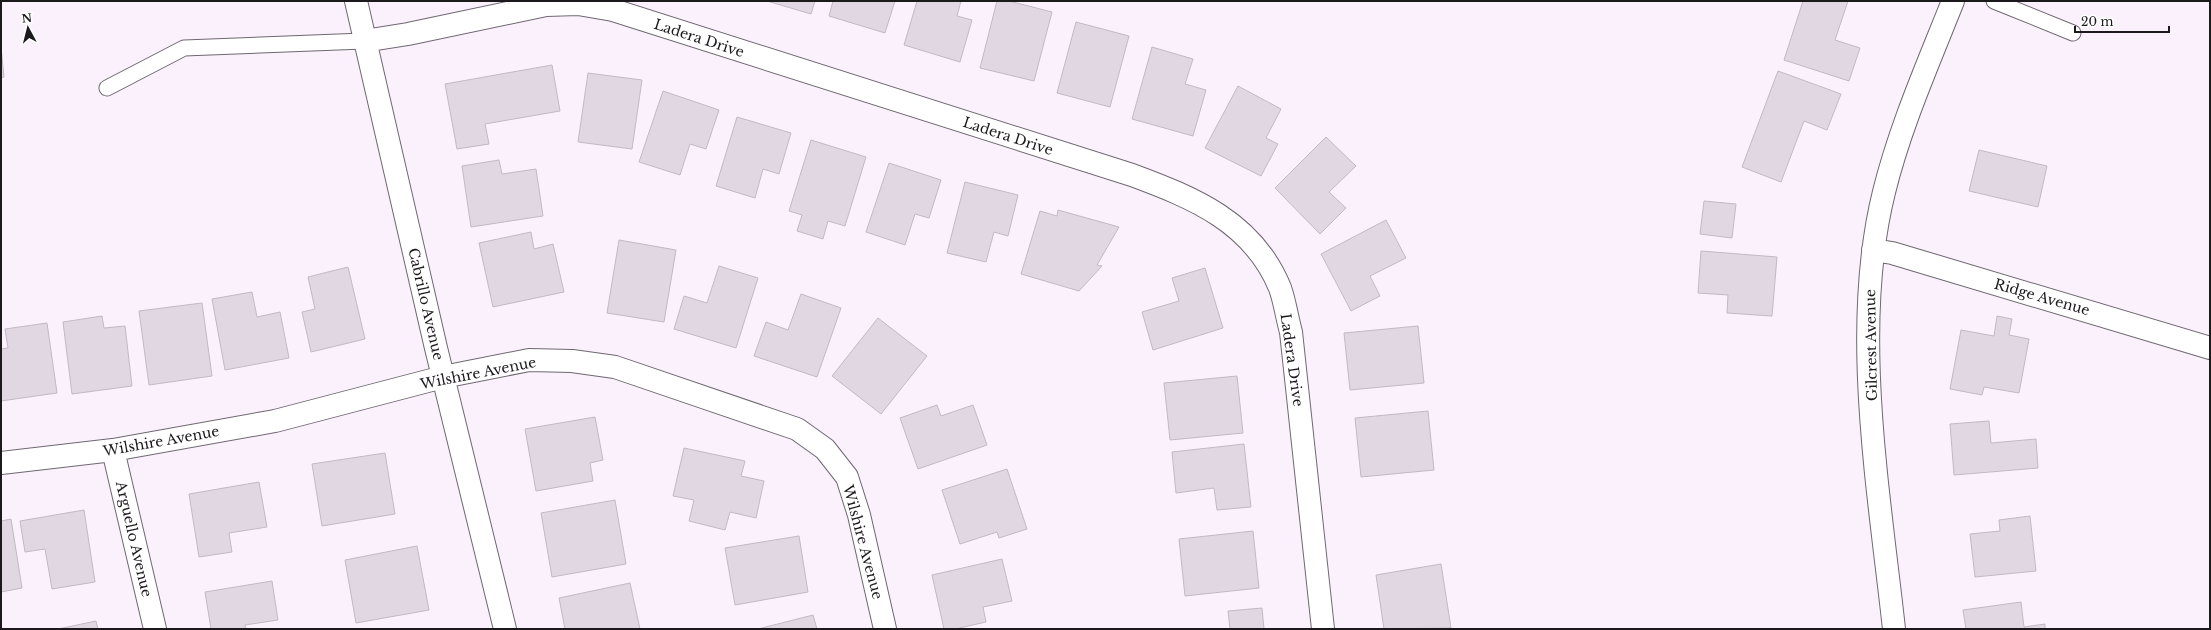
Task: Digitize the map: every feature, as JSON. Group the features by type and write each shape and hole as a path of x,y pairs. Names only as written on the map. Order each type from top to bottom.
{"street":[{"name":"Cabrillo Avenue","path":"356,1 443,378 505,629"},
{"name":"Gilcrest Avenue","path":"1894,629 1876,462 1870,386 1868,310 1873,250 1884,192 1910,109 1953,1"},
{"name":"Ladera Drive","path":"364,41 408,34 546,5 578,4 606,9 1132,175 1173,190 1206,206 1228,221 1249,240 1268,266 1280,288 1291,332 1323,629"},
{"name":"Ridge Avenue","path":"1873,250 1892,253 2210,348"},
{"name":"Wilshire Avenue","path":"1,464 113,450 275,421 443,378 529,360 572,361 615,367 796,428 825,449 846,478 859,515 885,629"},
{"name":"Arguello Avenue","path":"113,450 155,629"}],"lane":[{"path":"1994,1 2073,33"},
{"path":"107,88 184,48 364,41"}],"building":[{"path":"767,1 815,1 811,14"},
{"path":"833,1 895,1 885,33 829,16"},
{"path":"917,1 961,1 957,16 972,20 960,62 904,45"},
{"path":"997,1 1009,1 1052,12 1034,81 980,68"},
{"path":"1803,1 1848,1 1835,40 1860,48 1849,81 1784,60"},
{"path":"1076,22 1129,36 1110,107 1057,93"},
{"path":"1,47 4,77 1,78"},
{"path":"1152,47 1193,59 1185,84 1206,90 1193,136 1132,119"},
{"path":"552,65 560,111 485,124 489,144 457,149 445,84"},
{"path":"1778,71 1841,94 1827,130 1804,121 1781,182 1742,167"},
{"path":"588,73 642,80 632,149 578,142"},
{"path":"1238,86 1281,109 1266,138 1278,144 1261,176 1205,148"},
{"path":"663,91 719,110 706,149 690,144 680,175 639,162"},
{"path":"737,117 791,133 779,174 763,169 755,198 716,186"},
{"path":"1326,137 1356,166 1329,192 1346,208 1320,234 1275,188"},
{"path":"811,140 866,157 845,226 828,221 823,239 797,231 802,215 789,211"},
{"path":"1979,150 2047,166 2038,207 1969,191"},
{"path":"499,160 502,174 536,169 543,216 471,227 462,166"},
{"path":"889,163 941,180 929,218 915,214 905,245 866,232"},
{"path":"965,182 1018,195 1008,236 994,232 986,262 947,253"},
{"path":"1704,201 1736,204 1732,238 1700,234"},
{"path":"1058,210 1119,227 1097,265 1102,266 1079,291 1021,274 1040,211 1057,216"},
{"path":"1386,220 1406,258 1370,276 1380,296 1351,311 1321,254"},
{"path":"531,232 534,249 553,244 564,292 493,307 479,243"},
{"path":"619,240 676,250 664,322 607,313"},
{"path":"1701,251 1777,257 1772,316 1727,313 1728,295 1698,293"},
{"path":"719,266 758,278 736,348 674,329 684,296 707,303"},
{"path":"348,267 365,339 311,352 302,312 315,309 308,277"},
{"path":"1205,268 1223,328 1153,350 1142,312 1179,301 1172,278"},
{"path":"252,292 257,317 280,312 289,358 225,370 212,299"},
{"path":"801,294 841,308 817,377 754,356 766,322 788,330"},
{"path":"202,303 212,376 149,385 139,311"},
{"path":"102,316 104,328 125,326 132,386 72,394 63,322"},
{"path":"1997,316 2012,319 2009,335 2029,339 2019,393 1984,387 1982,395 1950,389 1961,330 1994,336"},
{"path":"878,318 927,356 881,414 832,376"},
{"path":"47,323 57,393 1,401 1,349 8,348 5,329"},
{"path":"1418,326 1424,383 1350,390 1344,333"},
{"path":"1237,376 1243,433 1170,440 1164,383"},
{"path":"937,405 941,416 973,405 987,445 918,469 900,418"},
{"path":"1428,411 1434,470 1361,477 1355,418"},
{"path":"595,417 603,460 590,463 593,481 536,491 525,429"},
{"path":"1989,421 1991,443 2036,439 2038,468 1954,475 1950,424"},
{"path":"1244,444 1251,507 1217,510 1214,488 1176,493 1172,452"},
{"path":"684,448 745,461 741,476 764,481 756,518 730,512 725,530 689,521 694,500 673,496"},
{"path":"385,453 395,514 322,526 312,464"},
{"path":"1007,469 1027,529 999,538 997,532 960,544 942,490"},
{"path":"259,482 267,527 229,533 232,552 199,557 189,494"},
{"path":"615,500 626,564 552,577 541,513"},
{"path":"84,510 95,582 52,589 45,549 25,552 20,521"},
{"path":"2030,516 2036,571 1975,577 1970,534 2000,531 1999,520"},
{"path":"11,519 22,588 1,592 1,521"},
{"path":"1253,531 1259,588 1185,596 1179,539"},
{"path":"799,536 808,592 735,605 725,548"},
{"path":"417,546 429,610 356,623 345,560"},
{"path":"1002,559 1012,601 983,607 986,622 955,629 944,629 932,575"},
{"path":"1441,564 1451,628 1384,629 1376,575"},
{"path":"272,581 278,620 245,625 246,629 211,629 205,592"},
{"path":"630,583 640,629 565,629 559,598"},
{"path":"2021,602 2024,627 2045,624 2045,629 1966,629 1963,610"},
{"path":"1262,608 1264,629 1230,629 1228,611"},
{"path":"813,615 817,629 758,629"},
{"path":"96,621 98,629 58,629"}]}
